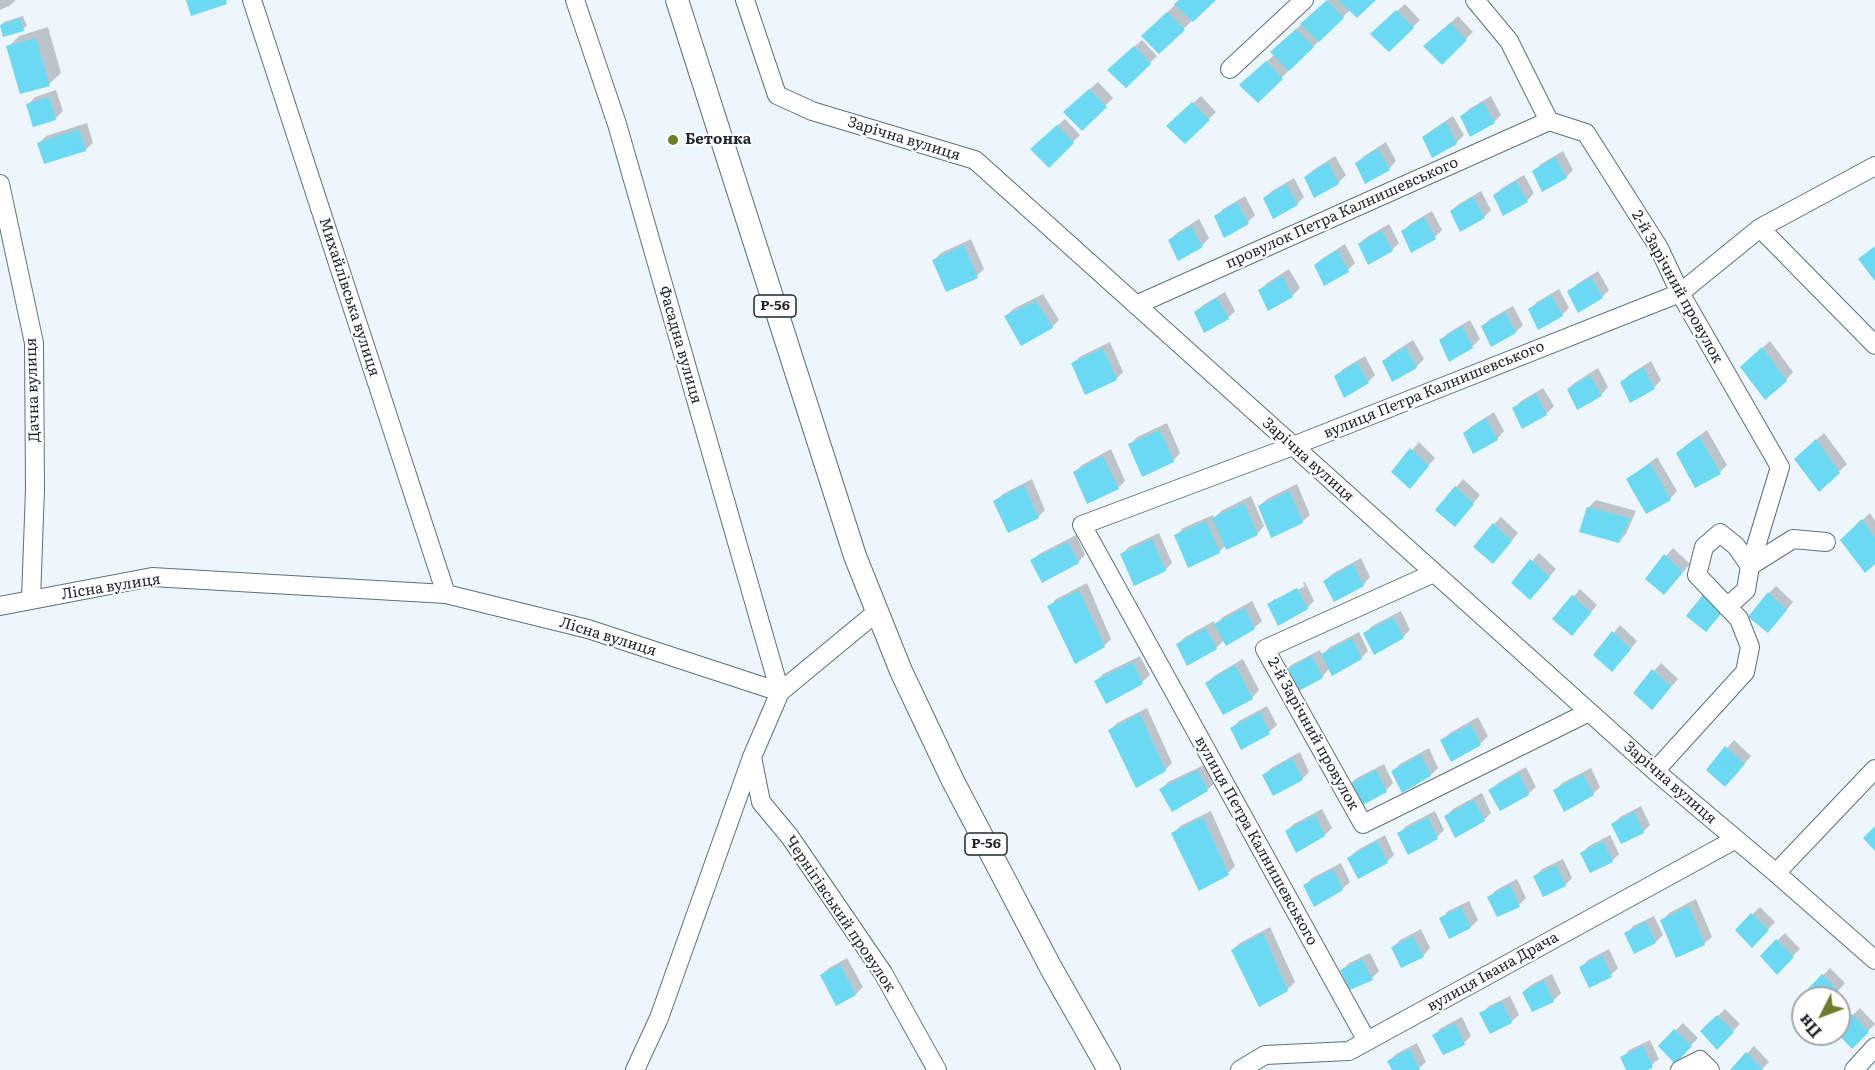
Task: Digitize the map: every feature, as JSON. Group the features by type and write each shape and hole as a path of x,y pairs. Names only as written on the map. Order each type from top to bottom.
{"main road":[{"name":"Р-56","path":"676,0 852,545 901,671 953,781 1051,968 1109,1070"}],"street":[{"name":"Михайлівська вулиця","path":"252,0 446,594"},
{"name":"Фасадна вулиця","path":"575,0 617,124 780,692"},
{"name":"Зарічна вулиця","path":"745,0 777,95 812,111 975,160 1655,771 1875,960"},
{"path":"1230,69 1304,0"},
{"path":"1475,0 1509,41 1549,121"},
{"name":"провулок Петра Калнишевського","path":"1136,305 1549,121"},
{"name":"2-й Зарічний провулок","path":"1549,121 1586,133 1659,248 1680,293 1780,467 1750,566 1746,590 1727,607"},
{"name":"вулиця Петра Калнишевського","path":"1367,1041 1082,525 1293,446 1680,293 1760,228 1875,166"},
{"name":"Дачна вулиця","path":"0,184 34,343 35,489 31,600"},
{"path":"1760,228 1875,345"},
{"path":"1655,771 1745,672 1750,647 1738,619 1697,574 1704,547 1720,533 1736,546 1750,566 1793,540 1826,542"},
{"name":"2-й Зарічний провулок","path":"1434,573 1265,649 1363,824 1589,712"},
{"name":"Лісна вулиця","path":"0,606 152,577 446,594 588,629 780,692"},
{"path":"635,1070 659,1018 752,757 780,692 878,611"},
{"name":"Чернігівський провулок","path":"752,757 760,802 790,837 883,973 937,1070"},
{"path":"1776,873 1875,769"},
{"name":"вулиця Івана Драча","path":"1240,1070 1265,1055 1349,1051 1736,839"},
{"path":"1854,1070 1875,1047"},
{"path":"1680,1070 1700,1060 1710,1070"}],"building":[{"path":"186,0 226,0 227,4 191,16"},
{"path":"1179,0 1216,0 1193,22 1174,4"},
{"path":"1327,0 1344,18 1319,42 1300,24"},
{"path":"1338,0 1376,0 1357,18"},
{"path":"1396,10 1414,28 1389,52 1370,34"},
{"path":"1167,12 1185,30 1159,54 1141,36"},
{"path":"20,18 24,31 3,37 0,25"},
{"path":"1450,23 1467,40 1442,65 1423,46"},
{"path":"1296,29 1314,47 1289,71 1270,52"},
{"path":"36,38 50,86 20,94 6,46"},
{"path":"1134,46 1151,64 1126,88 1107,70"},
{"path":"1266,61 1283,79 1258,103 1239,85"},
{"path":"1089,89 1107,107 1082,131 1063,112"},
{"path":"49,97 56,120 33,127 26,104"},
{"path":"1192,102 1210,120 1185,144 1166,126"},
{"path":"1483,102 1495,123 1470,137 1460,116"},
{"path":"1446,122 1457,144 1432,158 1422,137"},
{"path":"1057,125 1074,143 1049,168 1030,149"},
{"path":"79,129 86,151 44,164 37,143"},
{"path":"1378,149 1390,170 1365,184 1355,163"},
{"path":"1555,157 1567,178 1542,192 1532,171"},
{"path":"1328,162 1339,184 1314,198 1304,177"},
{"path":"1516,181 1528,202 1503,216 1493,195"},
{"path":"1286,184 1298,205 1273,219 1263,198"},
{"path":"1473,197 1485,218 1460,232 1450,211"},
{"path":"1237,202 1249,224 1224,238 1214,216"},
{"path":"1424,217 1436,239 1411,253 1401,231"},
{"path":"1191,226 1203,247 1178,261 1168,240"},
{"path":"1381,230 1393,251 1368,265 1358,244"},
{"path":"964,245 978,278 946,292 932,260"},
{"path":"1875,246 1875,281 1858,259"},
{"path":"1337,250 1349,272 1324,286 1314,265"},
{"path":"1282,276 1293,297 1268,311 1258,290"},
{"path":"1591,277 1603,298 1578,313 1567,291"},
{"path":"1551,295 1563,316 1538,330 1528,309"},
{"path":"1217,298 1229,319 1204,333 1194,312"},
{"path":"1036,301 1053,328 1021,346 1004,316"},
{"path":"1505,312 1516,333 1491,347 1481,326"},
{"path":"1462,326 1473,348 1449,362 1439,340"},
{"path":"1406,347 1417,368 1392,382 1382,361"},
{"path":"1762,347 1787,381 1765,400 1740,367"},
{"path":"1103,348 1117,380 1085,395 1071,363"},
{"path":"1357,362 1369,383 1344,398 1334,376"},
{"path":"1643,367 1655,389 1630,403 1620,382"},
{"path":"1590,375 1602,396 1577,410 1567,389"},
{"path":"1536,394 1547,415 1522,429 1512,408"},
{"path":"1486,418 1498,440 1473,454 1463,433"},
{"path":"1160,430 1174,462 1142,477 1128,444"},
{"path":"1699,436 1721,474 1695,488 1676,453"},
{"path":"1816,439 1840,473 1819,492 1794,459"},
{"path":"1410,448 1429,466 1410,489 1391,472"},
{"path":"1103,456 1119,489 1087,504 1073,472"},
{"path":"1650,463 1671,500 1646,514 1626,479"},
{"path":"1024,485 1039,518 1008,533 993,501"},
{"path":"1455,486 1474,504 1455,527 1435,510"},
{"path":"1289,491 1303,523 1271,538 1258,506"},
{"path":"1244,503 1258,535 1226,550 1212,518"},
{"path":"1587,507 1630,518 1619,543 1579,532"},
{"path":"1862,519 1875,538 1875,564 1865,573 1840,540"},
{"path":"1206,521 1220,553 1188,568 1174,535"},
{"path":"1493,523 1512,541 1493,564 1473,547"},
{"path":"1152,539 1166,571 1134,586 1120,554"},
{"path":"1068,542 1079,563 1042,583 1030,560"},
{"path":"1664,554 1683,572 1664,595 1645,579"},
{"path":"1530,559 1550,577 1530,600 1511,583"},
{"path":"1353,564 1364,586 1334,602 1323,581"},
{"path":"1297,588 1308,609 1278,626 1267,604"},
{"path":"1079,590 1105,647 1075,664 1047,606"},
{"path":"1706,591 1725,609 1706,632 1686,616"},
{"path":"1768,592 1787,610 1768,633 1748,617"},
{"path":"1572,595 1591,613 1572,636 1552,619"},
{"path":"1245,608 1255,629 1226,646 1214,624"},
{"path":"1393,617 1404,638 1374,655 1363,633"},
{"path":"1206,628 1217,649 1187,666 1176,644"},
{"path":"1612,631 1631,649 1612,672 1593,655"},
{"path":"1352,638 1362,659 1332,676 1321,654"},
{"path":"1312,656 1323,678 1293,694 1282,672"},
{"path":"1133,662 1143,684 1106,704 1094,681"},
{"path":"1235,665 1253,699 1223,715 1205,683"},
{"path":"1652,669 1671,687 1652,710 1633,693"},
{"path":"1260,712 1270,734 1241,750 1230,728"},
{"path":"1140,714 1166,771 1136,788 1108,730"},
{"path":"1471,724 1481,745 1451,762 1440,740"},
{"path":"1725,746 1745,764 1725,787 1706,770"},
{"path":"1421,755 1431,776 1402,793 1391,771"},
{"path":"1292,758 1303,780 1273,796 1262,775"},
{"path":"1198,770 1208,791 1172,812 1159,789"},
{"path":"1376,770 1387,792 1357,808 1346,786"},
{"path":"1519,773 1529,795 1500,811 1488,790"},
{"path":"1583,774 1594,795 1564,812 1553,790"},
{"path":"1474,800 1485,821 1455,838 1444,816"},
{"path":"1634,812 1644,833 1621,844 1611,824"},
{"path":"1315,815 1325,836 1296,853 1285,831"},
{"path":"1203,817 1229,875 1199,891 1171,833"},
{"path":"1428,817 1438,839 1408,855 1397,833"},
{"path":"1875,826 1875,851 1863,838"},
{"path":"1377,841 1388,863 1358,879 1347,858"},
{"path":"1603,841 1613,862 1590,873 1580,853"},
{"path":"1556,865 1566,886 1543,897 1533,876"},
{"path":"1333,869 1343,890 1314,907 1303,885"},
{"path":"1510,885 1520,907 1497,917 1487,897"},
{"path":"1689,906 1705,945 1676,958 1660,920"},
{"path":"1461,907 1471,928 1449,939 1439,918"},
{"path":"1751,913 1769,930 1752,948 1735,930"},
{"path":"1646,922 1656,943 1634,954 1624,933"},
{"path":"1263,933 1288,991 1259,1007 1231,950"},
{"path":"1413,936 1424,957 1401,968 1391,947"},
{"path":"1776,939 1794,957 1777,975 1760,956"},
{"path":"1602,955 1612,977 1589,988 1579,967"},
{"path":"1362,959 1373,980 1350,990 1340,970"},
{"path":"840,964 856,995 836,1006 820,975"},
{"path":"1822,974 1833,986 1811,986"},
{"path":"1544,980 1554,1002 1532,1012 1522,992"},
{"path":"1502,1002 1512,1023 1490,1034 1479,1013"},
{"path":"1717,1015 1734,1032 1717,1050 1700,1031"},
{"path":"1851,1015 1869,1032 1852,1049 1849,1046"},
{"path":"1455,1023 1465,1045 1443,1055 1432,1035"},
{"path":"1674,1029 1692,1046 1675,1064 1658,1046"},
{"path":"1643,1046 1653,1067 1648,1070 1626,1070 1620,1057"},
{"path":"1410,1049 1420,1070 1392,1070 1387,1061"},
{"path":"1746,1052 1763,1070 1730,1070"}],"place":[{"name":"Бетонка","path":"673,140"}]}
